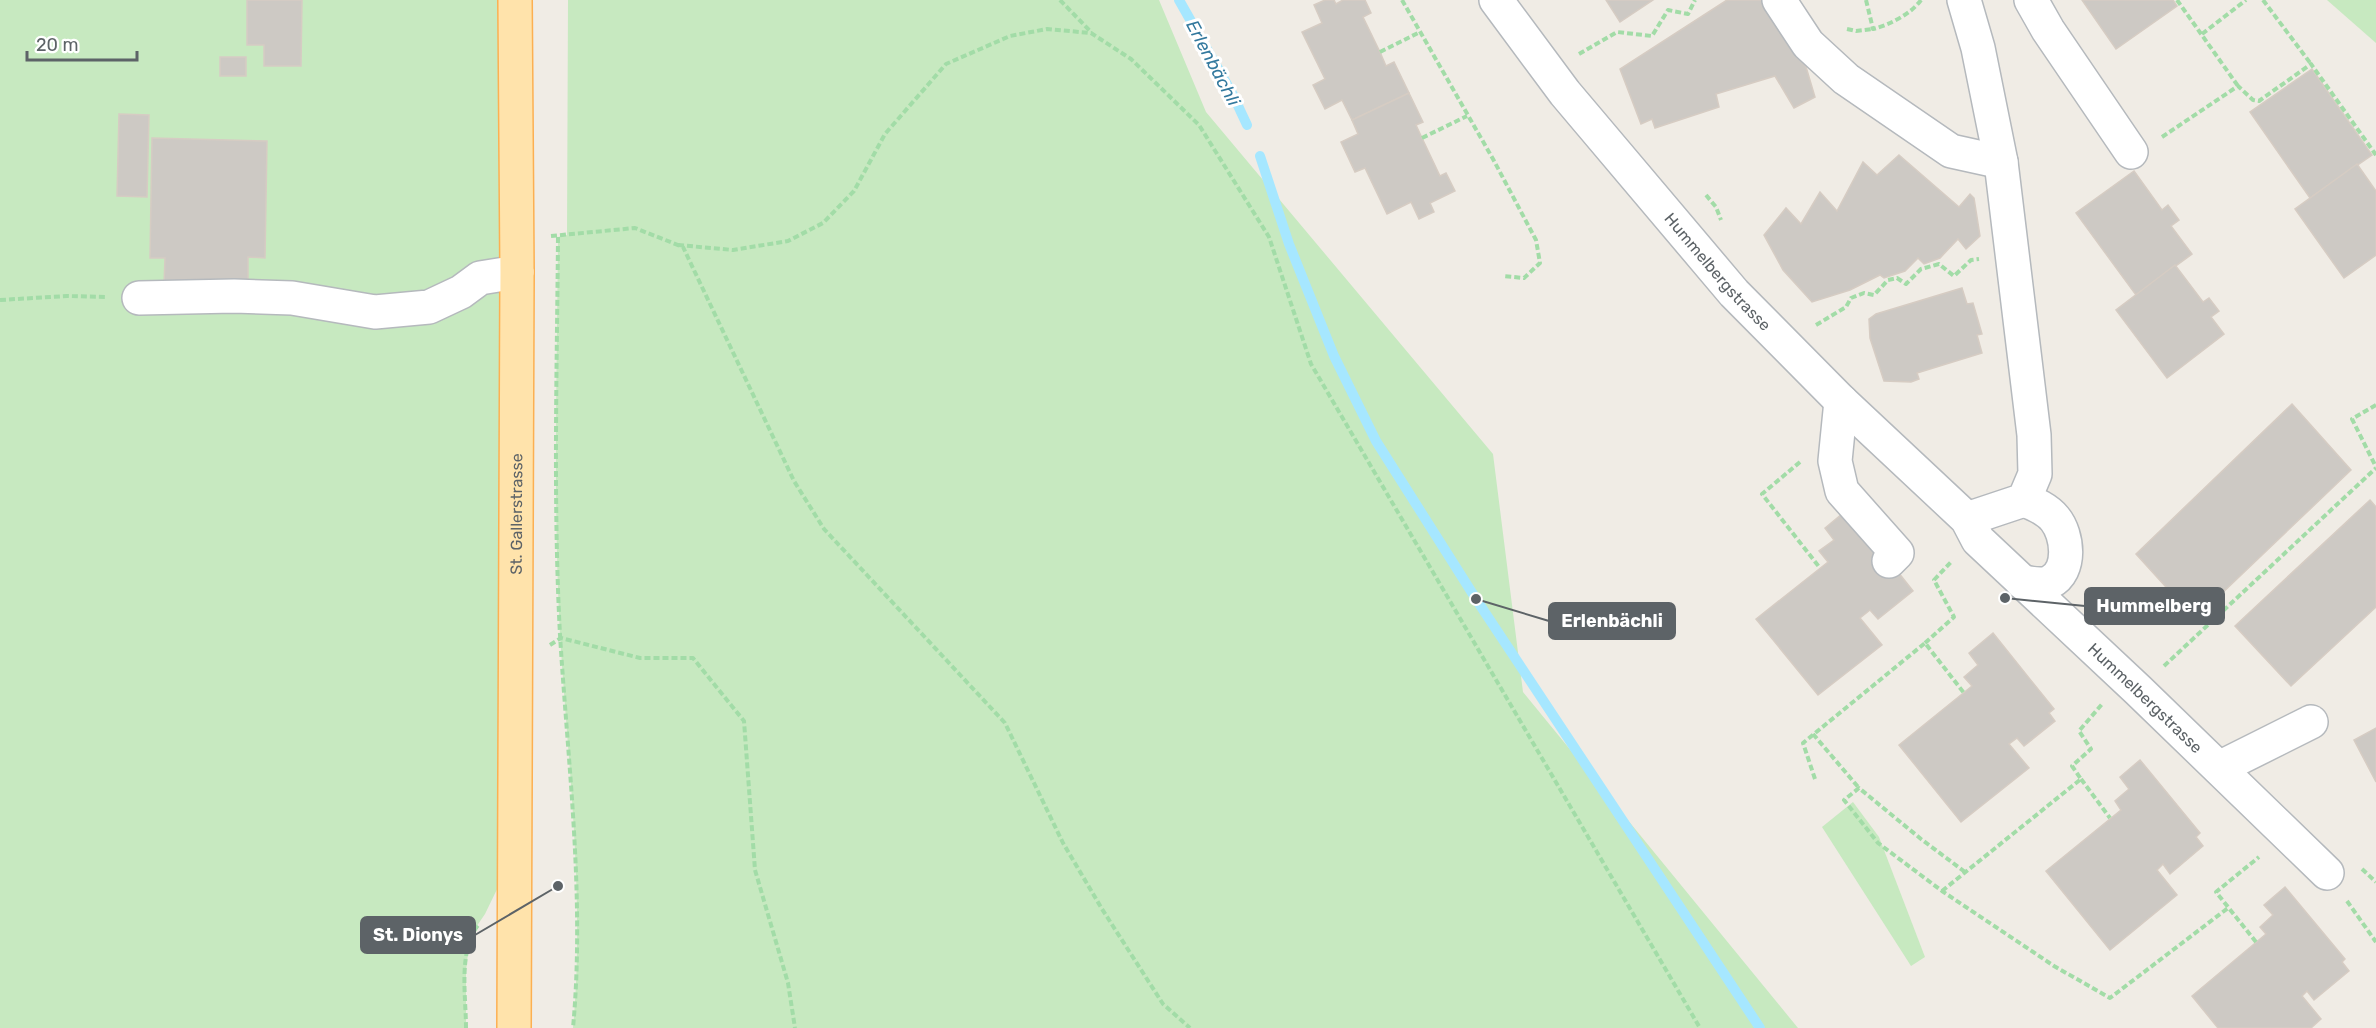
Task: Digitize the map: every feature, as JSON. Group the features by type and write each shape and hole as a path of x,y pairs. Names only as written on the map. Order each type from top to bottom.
{"main road":[{"name":"St. Gallerstrasse","path":"514,1028 517,272 515,0"}],"street":[{"name":"Hummelbergstrasse","path":"1497,0 1565,93 1734,293 1841,401 1967,519 1978,540 2327,873"},
{"path":"1779,0 1808,44 1846,79 1951,151 2001,162"},
{"path":"1964,0 1978,48 2001,162 2034,435 2035,474 2024,500"},
{"path":"2031,0 2048,30 2143,147"},
{"path":"140,298 234,296 292,298 375,312 429,307 461,292 480,278 517,272"},
{"path":"1841,401 1835,461 1842,491 1897,553 1889,561"},
{"path":"1967,519 2024,500 2041,507 2055,519 2064,535 2066,551 2059,573 2050,582 2040,584 2022,582"},
{"path":"2219,768 2311,722"}],"path":[{"path":"1060,0 1091,33 1131,59 1198,125 1269,237 1311,364 1700,1028"},
{"path":"1402,0 1493,159 1536,240 1540,263 1524,278 1503,276"},
{"path":"1580,61 1577,55 1617,32 1652,36 1668,10 1688,14 1695,0"},
{"path":"1866,0 1873,29 1883,27 1916,7 1921,0"},
{"path":"2177,0 2238,86 2253,100 2259,101 2311,64"},
{"path":"2201,34 2246,0"},
{"path":"2263,0 2376,155"},
{"path":"678,245 733,250 788,241 823,223 854,191 885,134 946,64 1010,36 1047,29 1091,33"},
{"path":"1380,52 1420,32"},
{"path":"2143,147 2238,86"},
{"path":"1422,138 1467,116"},
{"path":"573,1028 578,963 567,710 557,565 558,237 634,228 683,247 794,481 824,529 1005,723 1063,843 1102,909 1162,1004 1190,1028"},
{"path":"1816,325 1846,307 1851,298 1864,293 1874,295 1888,280 1897,278 1906,284 1921,268 1939,264 1954,276 1971,260 2012,255"},
{"path":"0,300 67,296 140,298"},
{"path":"2110,818 2072,766 2091,749 2079,731 2376,468 2352,419 2376,405"},
{"path":"1803,460 1762,494 1820,568"},
{"path":"1815,779 1803,743 1954,617 1934,580 1958,555"},
{"path":"561,638 640,658 693,658 744,721 755,870 788,983 795,1028"},
{"path":"1925,643 1964,693"},
{"path":"1813,734 1859,788 1965,872"},
{"path":"1942,891 2081,779"},
{"path":"1859,788 1844,800 1878,843 1942,891 2054,966 2110,998 2228,908"},
{"path":"2256,942 2216,892 2287,834"},
{"path":"2327,873 2376,942"},
{"path":"466,1028 467,951 470,936 480,921"}],"green space":[{"path":"0,0 515,0 516,850 485,914 470,936 466,971 466,1028 0,1028"},
{"path":"568,0 1159,0 1206,112 1493,454 1523,692 1798,1028 573,1028 577,930 576,881 560,635 556,485 558,237 567,235"},
{"path":"2327,0 2376,0 2376,43"},
{"path":"1853,802 1879,837 1925,957 1911,966 1822,827"}],"building":[{"path":"247,0 302,0 301,66 264,66 264,45 247,45"},
{"path":"1325,0 1334,0 1336,4 1343,0 1365,0 1371,13 1363,17 1386,66 1394,62 1409,93 1352,120 1342,100 1325,109 1313,85 1325,79 1302,32 1322,23 1314,5"},
{"path":"1606,0 1653,0 1620,22"},
{"path":"1727,0 1770,0 1804,60 1815,97 1794,108 1775,76 1716,94 1719,107 1655,128 1652,119 1641,124 1620,69"},
{"path":"2082,0 2173,0 2177,6 2116,49"},
{"path":"220,57 246,57 246,76 220,76"},
{"path":"2312,69 2372,155 2310,198 2250,112"},
{"path":"1409,93 1423,122 1416,125 1422,138 1440,176 1446,173 1455,191 1430,203 1434,212 1419,219 1411,202 1387,214 1365,168 1355,172 1341,142 1358,134 1352,120"},
{"path":"119,114 149,115 147,197 117,196"},
{"path":"152,138 267,141 265,258 248,257 248,287 164,285 165,258 150,258"},
{"path":"1899,155 1959,207 1970,194 1974,198 1980,236 1966,249 1958,239 1940,258 1924,264 1918,258 1905,271 1884,278 1880,275 1850,290 1812,302 1783,270 1764,235 1786,208 1801,224 1820,192 1837,211 1863,162 1877,175"},
{"path":"2357,164 2376,191 2376,255 2344,278 2295,209"},
{"path":"2134,171 2162,210 2168,205 2179,220 2171,226 2192,254 2136,295 2076,213"},
{"path":"2175,265 2203,302 2209,298 2219,311 2211,317 2224,334 2167,378 2116,310"},
{"path":"1962,288 1967,304 1973,303 1982,334 1977,335 1982,353 1917,373 1919,379 1911,382 1884,381 1870,338 1869,319 1876,314"},
{"path":"2292,404 2351,470 2195,619 2136,554"},
{"path":"2370,500 2376,507 2376,607 2291,686 2235,626"},
{"path":"1848,509 1913,591 1878,619 1870,610 1860,618 1882,645 1818,695 1756,619 1828,562 1819,551 1834,540 1825,528"},
{"path":"1993,633 2054,709 2049,713 2055,721 2024,746 2017,738 2009,744 2029,768 1961,822 1899,745 1972,686 1964,677 1978,665 1969,653"},
{"path":"2376,728 2376,782 2354,740"},
{"path":"2140,760 2200,833 2196,837 2203,846 2170,874 2163,864 2157,870 2177,895 2110,950 2046,871 2121,810 2115,801 2129,789 2120,777"},
{"path":"2285,887 2345,959 2342,962 2349,971 2314,1000 2307,991 2302,996 2321,1019 2311,1028 2218,1028 2192,996 2266,934 2260,927 2273,915 2264,905"}],"waterway":[{"name":"Erlenbächli","path":"1179,0 1233,95 1247,125"},
{"name":"Erlenbächli","path":"1260,156 1289,244 1334,356 1376,441 1476,599 1760,1028"}],"place":[{"name":"Hummelberg","path":"2005,598"},
{"name":"Erlenbächli","path":"1476,599"},
{"name":"St. Dionys","path":"558,886"}]}
